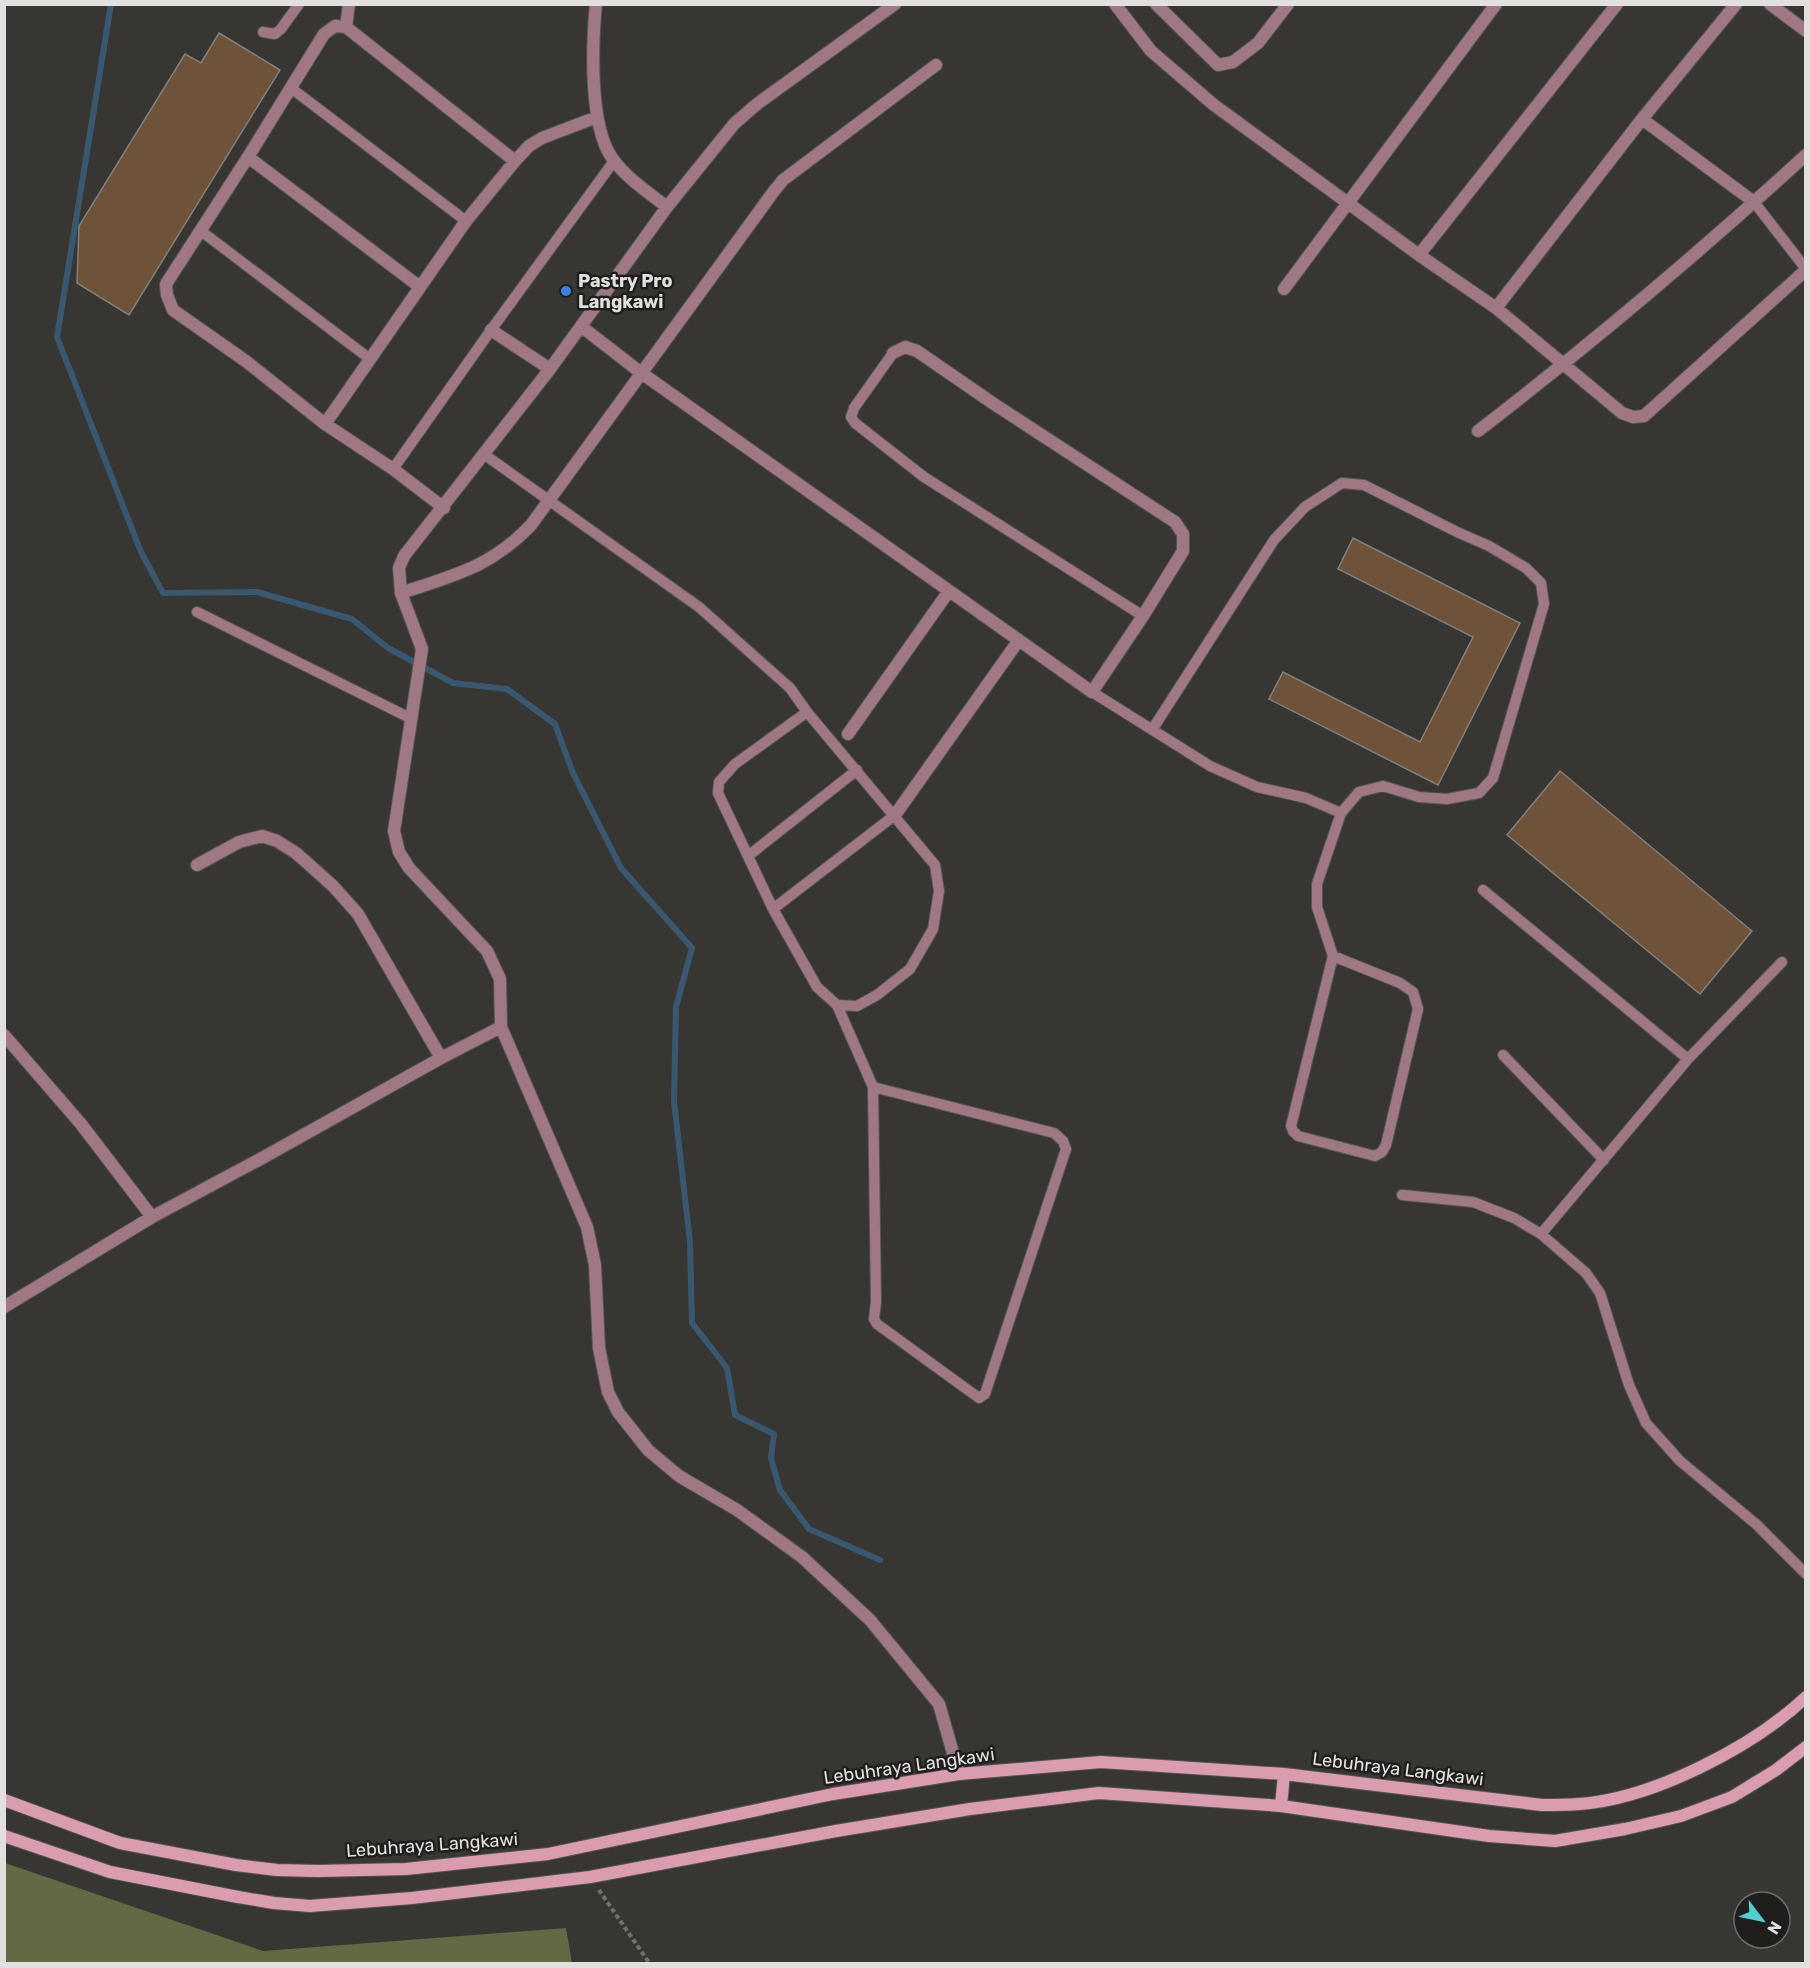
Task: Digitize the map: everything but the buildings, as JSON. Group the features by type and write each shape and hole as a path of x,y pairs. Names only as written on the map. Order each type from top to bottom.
{"main road":[{"name":"Lebuhraya Langkawi","path":"4,1800 120,1843 236,1865 277,1870 406,1869 548,1854 833,1794 959,1774 1101,1762 1284,1774 1542,1805 1580,1804 1620,1797 1679,1778 1745,1744 1806,1697"},
{"path":"4,1836 110,1872 238,1897 301,1905 412,1898 590,1877 836,1831 959,1811 1099,1793 1281,1806 1489,1836 1556,1841 1681,1816 1732,1797 1776,1770 1806,1747"},
{"path":"1281,1806 1284,1774"}],"street":[{"path":"346,27 349,4"},
{"path":"596,4 592,45 597,117 610,156 623,172 667,207"},
{"path":"895,4 757,104 734,124 667,207 582,327 485,455 404,556 399,568 401,593 422,649 394,831 399,852 409,868 487,951 500,979 501,1027 587,1227 596,1265 599,1348 608,1392 618,1412 648,1450 679,1476 737,1510 802,1557 870,1620 939,1704 959,1774"},
{"path":"1115,4 1151,51 1214,105 1419,255 1496,308 1622,413 1633,417 1644,416 1806,269"},
{"path":"1156,4 1218,65 1233,62 1258,43 1288,4"},
{"path":"1284,289 1496,4"},
{"path":"1419,255 1617,4"},
{"path":"1496,308 1642,119 1736,4"},
{"path":"1770,4 1806,31"},
{"path":"444,508 393,469 325,424 247,362 173,310 167,295 166,284 324,34 335,26 346,27 515,161"},
{"path":"401,593 465,572 502,552 531,525 640,372 783,180 936,65"},
{"path":"325,424 466,221 515,161 529,146 542,138 597,117"},
{"path":"1642,119 1754,202"},
{"path":"1478,431 1564,365 1806,155"},
{"path":"248,157 420,287"},
{"path":"582,327 640,372 1092,692 1143,616 1183,550 1183,534 1175,522 917,351 904,347 893,353"},
{"path":"491,330 550,369"},
{"path":"848,734 949,591"},
{"path":"895,815 1019,640"},
{"path":"197,865 239,842 262,836 277,841 296,853 333,886 358,914 441,1058"},
{"path":"4,1307 152,1217 501,1027"},
{"path":"4,1035 81,1124 152,1217"}],"lane":[{"path":"263,32 274,34 281,29 299,4"},
{"path":"291,88 466,221"},
{"path":"393,469 614,161"},
{"path":"1754,202 1806,269"},
{"path":"201,231 370,358"},
{"path":"893,353 854,408 851,417 855,423 924,477 1143,616"},
{"path":"485,455 699,608 790,688 807,712 936,865 939,891 933,929 910,969 877,995 857,1006 837,1005"},
{"path":"1152,730 1274,540 1305,507 1342,483 1364,485 1489,546 1527,568 1541,583 1544,604 1493,778 1479,793 1447,799 1419,797 1383,786 1359,792 1341,813 1317,884 1317,907 1332,956 1291,1126 1298,1136 1375,1156 1382,1152 1386,1145 1418,1009 1413,992 1400,983 1332,956"},
{"path":"197,612 410,718"},
{"path":"1092,692 1210,766 1257,787 1306,798 1341,813"},
{"path":"807,712 735,764 719,782 718,793 773,909 817,987 837,1005 873,1087 876,1302 874,1319 877,1324 979,1398 985,1394 1066,1149 1054,1133 873,1087"},
{"path":"748,856 857,770"},
{"path":"773,909 895,815"},
{"path":"1483,890 1688,1059"},
{"path":"1541,1233 1688,1059 1782,962"},
{"path":"1503,1055 1604,1160"},
{"path":"1402,1195 1473,1202 1514,1218 1541,1233 1586,1273 1600,1293 1629,1385 1646,1423 1680,1461 1756,1524 1806,1574"}],"path":[{"path":"590,1877 650,1964"}],"green space":[{"path":"5,1863 263,1951 566,1928 572,1963 5,1963"}],"waterway":[{"path":"111,4 57,337 141,552 163,593 257,592 352,619 388,648 453,683 507,689 555,724 573,773 621,868 692,948 676,1007 674,1101 690,1242 692,1323 727,1368 735,1415 774,1434 771,1458 780,1490 809,1529 880,1560"}],"place":[{"name":"Pastry Pro Langkawi","path":"566,291"}]}
